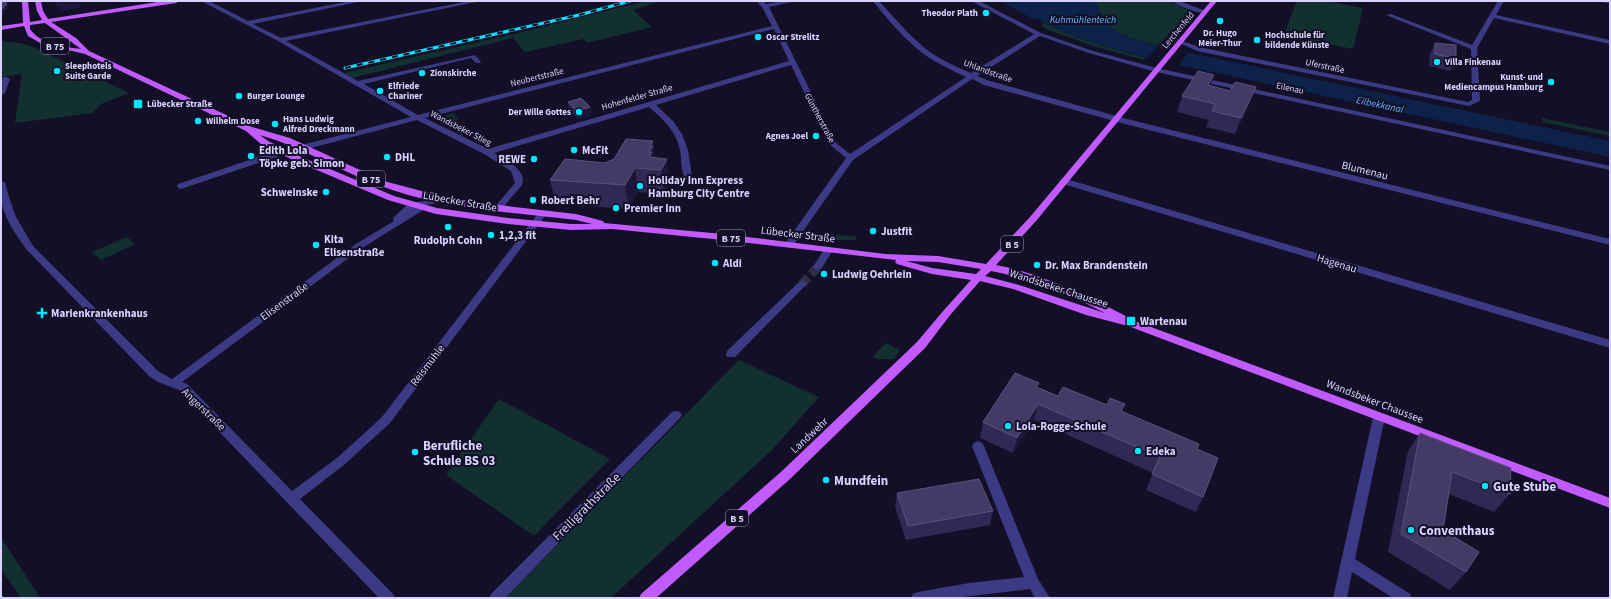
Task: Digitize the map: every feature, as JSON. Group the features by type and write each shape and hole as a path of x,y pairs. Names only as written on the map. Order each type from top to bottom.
{"main road":[{"path":"25,1 27,26"},
{"path":"38,1 40,12 48,23"},
{"path":"1,28 27,26 106,15 144,6 176,1"},
{"name":"Lerchenfeld","path":"1156,70 1214,1"},
{"name":"Lübecker Straße","path":"48,23 81,43 87,52"},
{"path":"1,33 27,26"},
{"name":"Lübecker Straße","path":"27,26 28,32 33,36 61,49 87,52 249,129 281,138 346,168 381,182 443,200 497,209 576,217 612,226"},
{"name":"B 5","path":"978,278 1005,251 1156,70"},
{"name":"Lübecker Straße","path":"249,129 265,143 366,188 412,205 461,216 571,227 612,226 885,257 938,259 989,267"},
{"name":"Lübecker Straße","path":"885,257 932,270 978,278"},
{"name":"Wandsbeker Chaussee","path":"989,267 1033,279 1094,303 1131,323"},
{"name":"Wandsbeker Chaussee","path":"978,278 1016,287 1090,313 1131,323 1610,503"},
{"name":"Landwehr","path":"646,598 842,424 921,345 939,321 978,278"}],"street":[{"name":"Wandsbeker Stieg","path":"204,1 280,40 416,117 487,152 514,170 520,180 513,191 497,209"},
{"path":"248,23 360,1"},
{"path":"280,40 478,1"},
{"path":"762,4 793,1"},
{"name":"Uhlandstraße","path":"876,1 909,37 927,53 948,66 1013,91 1116,118"},
{"name":"Eilenau","path":"974,1 1039,34 1091,52 1156,70 1610,168"},
{"path":"1174,1 1205,12"},
{"path":"1389,15 1474,48 1501,1"},
{"name":"Güntherstraße","path":"762,4 776,27 833,144 850,158"},
{"path":"1492,16 1610,42"},
{"name":"Neubertstraße","path":"181,186 284,152 416,117 776,27"},
{"path":"789,245 850,158 972,76 1039,34"},
{"name":"Uferstraße","path":"1180,42 1197,49 1467,104 1476,101 1474,48"},
{"path":"356,84 473,56 478,62"},
{"name":"Hohenfelder Straße","path":"487,152 793,62"},
{"path":"1,93 6,79"},
{"path":"651,104 672,124 681,138 685,170 688,176"},
{"name":"Blumenau","path":"1116,118 1610,242"},
{"name":"Hagenau","path":"1063,181 1610,344"},
{"name":"Angerstraße","path":"1,183 9,212 16,227 30,248 154,374 162,379 183,387 293,498 388,598"},
{"path":"412,205 443,200"},
{"name":"Elisenstraße","path":"396,222 398,217 412,205"},
{"name":"Elisenstraße","path":"174,383 359,246 369,241 396,222 404,220 422,207"},
{"name":"Reismühle","path":"293,498 341,461 386,420 542,214"},
{"path":"818,267 828,250"},
{"path":"731,354 802,284"},
{"name":"Freiligrathstraße","path":"496,598 676,415"},
{"path":"1340,598 1379,417"},
{"path":"978,446 1033,582 1043,598"},
{"path":"1348,562 1405,598"},
{"path":"918,598 969,589 1033,582"}],"green space":[{"path":"645,1 661,1 633,10 652,27 587,43 583,39 525,52 513,38 352,78 344,73 531,30"},
{"path":"1096,1 1169,1 1192,12 1157,46 1127,36 1112,28 1101,13"},
{"path":"1297,1 1326,1 1363,8 1353,49 1284,35"},
{"path":"1043,23 1081,39 1145,58 1144,60 1096,47 1046,29 1042,26"},
{"path":"1,41 20,43 36,48 129,93 101,104 93,113 15,123 22,74 1,77"},
{"path":"454,113 466,134 462,135 440,122 446,115"},
{"path":"1542,118 1610,132 1610,136 1543,122"},
{"path":"812,234 857,236 855,240 833,240 817,237"},
{"path":"127,237 135,244 101,260 92,252"},
{"path":"886,343 900,350 894,359 876,359 873,356"},
{"path":"739,360 819,397 772,450 611,598 505,598"},
{"path":"499,399 610,459 534,536 446,475"},
{"path":"1,537 40,598 21,598 1,569"}],"water":[{"path":"1000,1 1096,1 1101,13 1112,28 1127,36 1157,46 1610,141 1610,157 1147,58 1081,39 1043,23 1041,20 1031,18"}],"pier":[{"path":"1158,46 1188,53 1178,66 1147,59"}],"building":[{"path":"1,1 6,1 6,5 1,10"},
{"path":"1435,43 1456,45 1456,59 1435,54"},
{"path":"1198,71 1214,75 1208,85 1230,91 1235,82 1256,87 1241,118 1212,111 1215,104 1182,96"},
{"path":"581,98 590,107 577,111 568,102"},
{"path":"626,139 653,141 650,146 653,146 649,152 652,152 649,157 667,159 661,170 635,168 625,185 550,180 565,159 605,163 614,159"},
{"path":"1015,373 1039,383 1036,387 1058,396 1063,387 1107,405 1110,398 1125,404 1121,411 1199,444 1197,449 1218,458 1203,497 1152,474 1160,457 1038,404 1017,438 983,422"},
{"path":"1420,433 1511,468 1510,494 1452,472 1443,530 1479,552 1466,572 1401,534"},
{"path":"979,479 993,511 908,526 897,493"}],"tunnel":[{"path":"802,284 818,267"}],"railway":[{"path":"345,68 579,15 630,1"}],"place":[{"name":"Theodor Plath","path":"986,13"},
{"name":"Dr. Hugo Meier-Thur","path":"1220,21"},
{"name":"Oscar Strelitz","path":"758,37"},
{"name":"Hochschule für bildende Künste","path":"1257,40"},
{"name":"Villa Finkenau","path":"1437,62"},
{"name":"Sleephotels Suite Garde","path":"57,71"},
{"name":"Zionskirche","path":"422,73"},
{"name":"Kunst- und Mediencampus Hamburg","path":"1551,82"},
{"name":"Elfriede Chariner","path":"380,91"},
{"name":"Burger Lounge","path":"239,96"},
{"name":"Lübecker Straße","path":"138,104"},
{"name":"Der Wille Gottes","path":"579,112"},
{"name":"Wilhelm Dose","path":"198,121"},
{"name":"Hans Ludwig Alfred Dreckmann","path":"275,124"},
{"name":"Agnes Joel","path":"816,136"},
{"name":"McFit","path":"574,150"},
{"name":"Edith Lola Töpke geb. Simon","path":"251,156"},
{"name":"DHL","path":"387,157"},
{"name":"REWE","path":"534,159"},
{"name":"Holiday Inn Express Hamburg City Centre","path":"640,186"},
{"name":"Schweinske","path":"326,192"},
{"name":"Robert Behr","path":"533,200"},
{"name":"Premier Inn","path":"616,208"},
{"name":"Rudolph Cohn","path":"448,227"},
{"name":"Justfit","path":"873,231"},
{"name":"1,2,3 fit","path":"491,235"},
{"name":"Kita Elisenstraße","path":"316,245"},
{"name":"Aldi","path":"715,263"},
{"name":"Dr. Max Brandenstein","path":"1037,265"},
{"name":"Ludwig Oehrlein","path":"824,274"},
{"name":"Marienkrankenhaus","path":"42,313"},
{"name":"Wartenau","path":"1131,321"},
{"name":"Lola-Rogge-Schule","path":"1008,426"},
{"name":"Edeka","path":"1138,451"},
{"name":"Berufliche Schule BS 03","path":"415,452"},
{"name":"Mundfein","path":"826,480"},
{"name":"Gute Stube","path":"1485,486"},
{"name":"Conventhaus","path":"1411,530"}],"water label":[{"name":"Kuhmühlenteich","path":"1083,19"},
{"name":"Eilbekkanal","path":"1380,104"}]}
